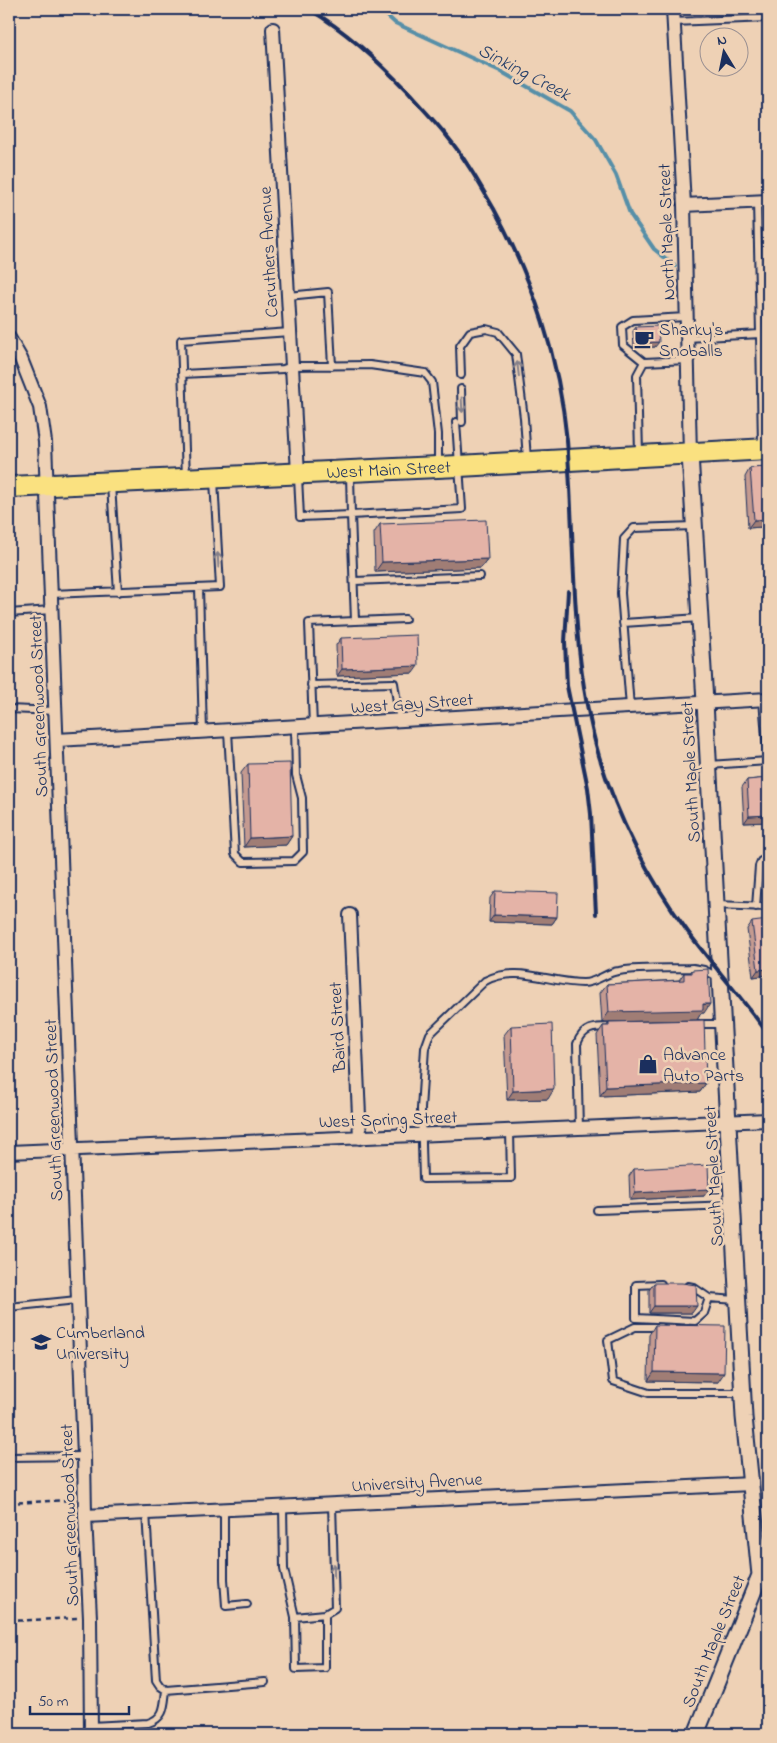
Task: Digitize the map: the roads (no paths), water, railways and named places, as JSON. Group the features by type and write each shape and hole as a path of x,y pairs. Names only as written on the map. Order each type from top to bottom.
{"main road":[{"name":"West Main Street","path":"9,487 765,450"}],"street":[{"name":"North Maple Street","path":"672,9 684,205 690,454"},
{"name":"Caruthers Avenue","path":"273,29 298,473"},
{"path":"684,205 762,202"},
{"name":"South Greenwood Street","path":"9,338 21,359 40,407 45,442 90,1618 91,1730"},
{"name":"South Maple Street","path":"690,454 734,1205 738,1300 735,1328 751,1484 764,1575 696,1734"},
{"name":"West Gay Street","path":"57,740 766,700"},
{"name":"Baird Street","path":"350,915 360,1138"},
{"name":"West Spring Street","path":"9,1152 768,1120"},
{"name":"University Avenue","path":"85,1516 751,1484"}],"lane":[{"path":"673,22 768,18"},
{"path":"762,202 760,334 765,450"},
{"path":"288,296 328,292 332,366"},
{"path":"686,317 633,320 622,327 623,346 644,362 688,360"},
{"path":"460,375 460,346 470,332 486,329 498,332 516,354 527,462"},
{"path":"186,478 180,340 290,332"},
{"path":"687,338 760,334"},
{"path":"639,457 637,375 644,362"},
{"path":"182,374 284,369 292,366 370,365 425,373 432,382 438,434 438,467"},
{"path":"298,473 300,517 462,509 459,466 461,389"},
{"path":"350,471 355,621"},
{"path":"51,594 220,587 214,477"},
{"path":"111,481 118,592"},
{"path":"630,707 621,593 624,539 634,528 695,526"},
{"path":"355,581 480,576"},
{"path":"199,588 203,732"},
{"path":"9,612 51,610"},
{"path":"623,623 700,618"},
{"path":"314,726 309,623 404,619"},
{"path":"311,684 394,683 400,721"},
{"path":"709,766 768,761 766,700"},
{"path":"9,709 55,711"},
{"path":"228,731 235,854 243,862 294,861 303,852 302,798 296,775 295,727"},
{"path":"756,907 759,866 762,861 768,858"},
{"path":"716,905 768,907"},
{"path":"510,1131 511,1178 423,1179 421,1136 425,1048 430,1034 485,981 494,976 508,973 591,983 617,971 693,968 704,970 720,978"},
{"path":"686,1025 723,1024"},
{"path":"578,1129 577,1044 579,1039 585,1030 592,1027 620,1026"},
{"path":"597,1210 734,1205"},
{"path":"709,1298 704,1313 695,1321 636,1318 636,1285 675,1284 693,1286 709,1298 738,1300"},
{"path":"9,1307 77,1300"},
{"path":"664,1328 635,1327 608,1340 613,1381 649,1394 743,1393"},
{"path":"673,1328 702,1328"},
{"path":"9,1457 84,1456"},
{"path":"295,1617 325,1614 335,1608 332,1503"},
{"path":"283,1506 284,1569 295,1617 296,1669 325,1668 325,1614"},
{"path":"224,1509 226,1606 247,1604"},
{"path":"146,1512 156,1680 160,1686 166,1690 265,1682"},
{"path":"91,1730 155,1721 162,1713 166,1690"}],"waterway":[{"name":"Sinking Creek","path":"380,9 395,23 500,71 570,111 596,140 616,175 630,214 654,249 675,266"}],"railway":[{"path":"309,9 336,27 373,57 441,129 483,190 521,265 533,293 551,350 563,410 570,481 578,639 589,717 599,756 615,803 636,848 660,891 688,932 768,1034"},
{"path":"568,591 565,642 567,686 588,788 596,914"}],"place":[{"name":"Sharky's Snoballs","path":"644,339"},
{"name":"Advance Auto Parts","path":"648,1064"},
{"name":"Cumberland University","path":"41,1342"}]}
